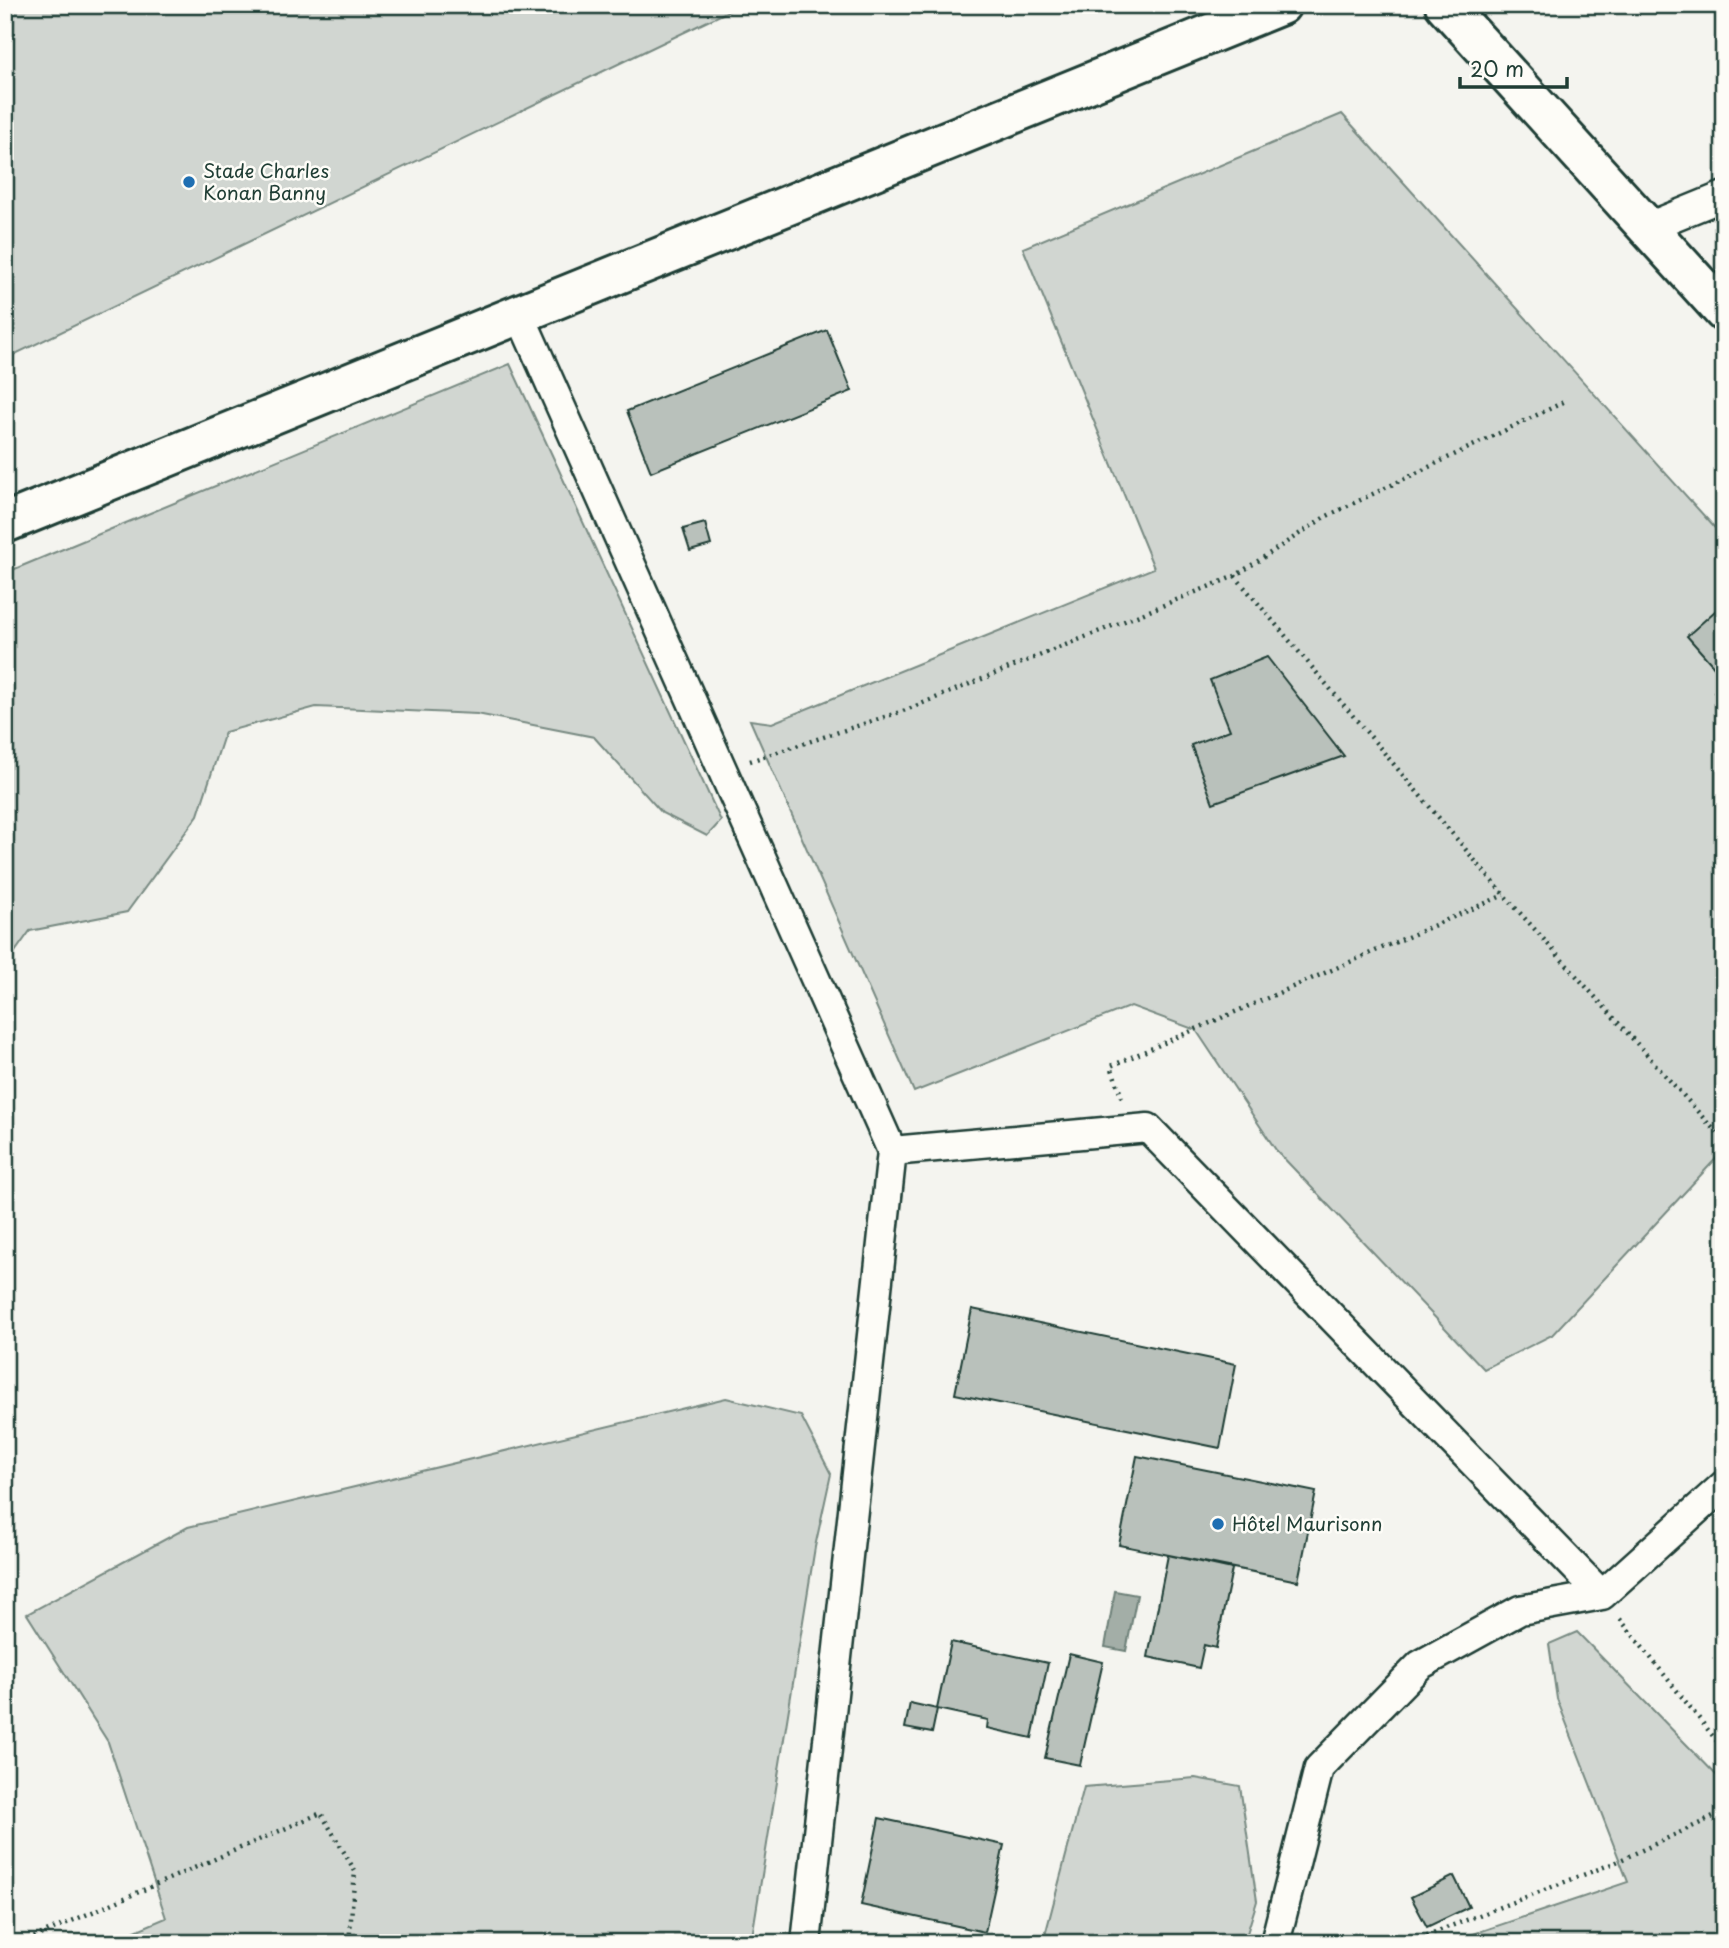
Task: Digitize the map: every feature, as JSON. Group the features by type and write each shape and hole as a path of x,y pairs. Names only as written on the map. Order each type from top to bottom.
{"street":[{"path":"5,523 1282,5"},
{"path":"1445,5 1724,312"},
{"path":"1648,227 1724,196"},
{"path":"519,313 892,1150 806,1943"},
{"path":"892,1150 1148,1128 1602,1595"},
{"path":"1275,1943 1319,1768 1420,1665 1520,1610 1602,1595 1724,1485"}],"path":[{"path":"723,769 906,710 1236,576 1325,517 1566,401"},
{"path":"1236,576 1504,895 1724,1141"},
{"path":"1148,1128 1119,1095 1111,1066 1504,895"},
{"path":"1602,1595 1724,1750"},
{"path":"1407,1943 1614,1863 1724,1812"},
{"path":"22,1943 321,1814 355,1871 349,1943"}],"shaded area":[{"name":"Stade Charles Konan Banny","path":"5,5 741,5 5,359"},
{"path":"1342,114 1724,538 1724,1150 1552,1335 1484,1369 1276,1150 1196,1030 1131,1006 914,1092 750,720 772,723 1154,568 1023,248"},
{"path":"510,364 721,821 707,836 662,813 594,737 477,714 316,707 225,732 198,815 127,912 30,931 5,966 5,573"},
{"path":"726,1398 801,1416 831,1474 815,1547 751,1943 107,1943 166,1918 108,1742 27,1614 188,1527"},
{"path":"1115,1591 1137,1595 1126,1651 1105,1647"},
{"path":"1577,1632 1724,1783 1724,1943 1477,1943 1473,1934 1628,1882 1557,1699 1549,1644"},
{"path":"1195,1778 1240,1786 1257,1901 1244,1943 1043,1943 1084,1787"}],"building":[{"path":"827,330 852,391 651,472 627,411"},
{"path":"705,523 711,545 690,551 683,529"},
{"path":"1724,603 1724,678 1687,636"},
{"path":"1267,657 1344,756 1213,803 1191,745 1230,730 1210,680"},
{"path":"1724,684 1724,703 1714,692"},
{"path":"972,1309 1236,1364 1220,1448 955,1394"},
{"path":"1137,1456 1316,1492 1298,1581 1119,1545"},
{"path":"1168,1555 1232,1569 1216,1648 1204,1645 1199,1668 1148,1657"},
{"path":"951,1642 1048,1663 1032,1738 987,1728 988,1720 937,1709"},
{"path":"1069,1654 1103,1662 1080,1765 1045,1758"},
{"path":"910,1703 937,1709 932,1733 905,1728"},
{"path":"879,1818 1004,1845 985,1932 861,1905"},
{"path":"1454,1876 1469,1907 1427,1927 1411,1897"}],"place":[{"name":"Stade Charles Konan Banny","path":"189,182"},
{"name":"Hôtel Maurisonn","path":"1218,1524"}]}
